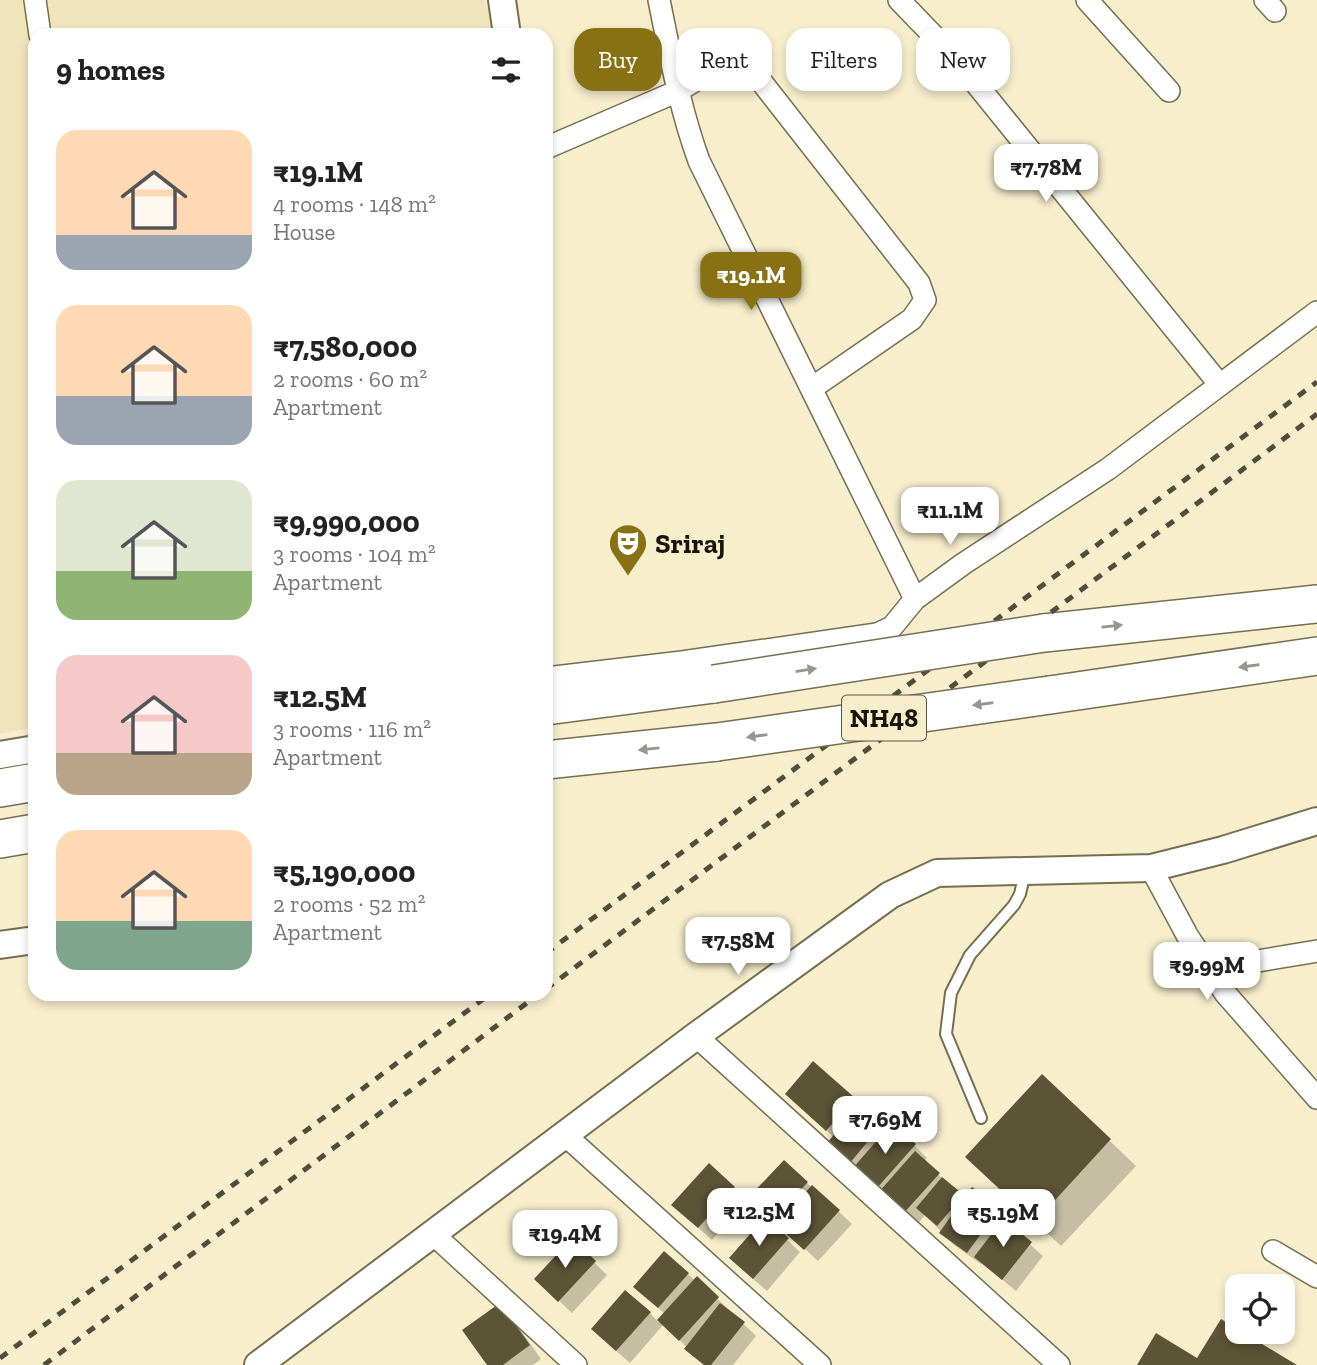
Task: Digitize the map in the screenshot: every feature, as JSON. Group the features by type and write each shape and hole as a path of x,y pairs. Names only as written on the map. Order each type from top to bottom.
{"highway":[{"name":"NH48","path":"553,705 714,684 1044,633 1317,604"},
{"name":"NH48","path":"553,759 717,741 1317,656"}],"street":[{"path":"34,0 39,28"},
{"path":"502,0 506,28"},
{"path":"659,0 676,81"},
{"path":"899,0 956,59 1220,385"},
{"path":"1087,0 1169,92"},
{"path":"553,145 678,91 699,161 915,600"},
{"path":"769,91 919,283 925,300 912,319 812,388"},
{"path":"553,677 877,634 892,627 915,600 963,564 1108,469 1317,312"},
{"path":"13,778 28,758"},
{"path":"258,1365 696,1036 890,895 937,873 1151,867 1223,850 1317,821"},
{"path":"1151,867 1188,935 1225,993 1317,1097"},
{"path":"0,944 28,941"},
{"path":"1210,969 1317,951"},
{"path":"696,1036 1059,1365"},
{"path":"565,1135 820,1365"},
{"path":"433,1234 562,1361"},
{"path":"1273,1251 1317,1277"}],"lane":[{"path":"981,1118 946,1034 951,993 970,955 1014,905 1020,894 1025,871"}],"shaded area":[{"path":"0,0 485,0 493,28 28,28 28,728 0,734"}],"building":[{"path":"813,1061 855,1098 826,1131 785,1094"},
{"path":"1042,1074 1111,1139 1035,1222 965,1157"},
{"path":"865,1097 888,1117 850,1163 827,1143"},
{"path":"892,1123 916,1144 877,1188 853,1168"},
{"path":"915,1151 940,1173 902,1215 878,1193"},
{"path":"784,1160 808,1182 772,1220 748,1198"},
{"path":"709,1163 735,1187 698,1228 671,1205"},
{"path":"942,1177 964,1195 937,1226 916,1208"},
{"path":"812,1185 840,1210 804,1250 776,1225"},
{"path":"972,1187 1000,1208 967,1253 939,1233"},
{"path":"765,1217 789,1238 753,1279 729,1258"},
{"path":"1003,1219 1032,1242 1002,1280 974,1257"},
{"path":"572,1238 596,1261 558,1302 534,1279"},
{"path":"664,1251 689,1273 658,1308 633,1287"},
{"path":"697,1276 719,1297 679,1341 657,1320"},
{"path":"625,1290 651,1312 616,1351 591,1329"},
{"path":"500,1303 530,1345 503,1365 487,1365 462,1330"},
{"path":"720,1303 745,1322 711,1365 704,1365 684,1349"},
{"path":"1221,1319 1225,1322 1225,1344 1262,1344 1297,1365 1137,1365 1156,1333 1197,1358"}],"railway":[{"path":"553,948 1317,382"},
{"path":"553,984 1317,414"},
{"path":"0,1358 481,1001"},
{"path":"44,1365 530,1001"}],"place":[{"name":"Sriraj","path":"628,577"}]}
